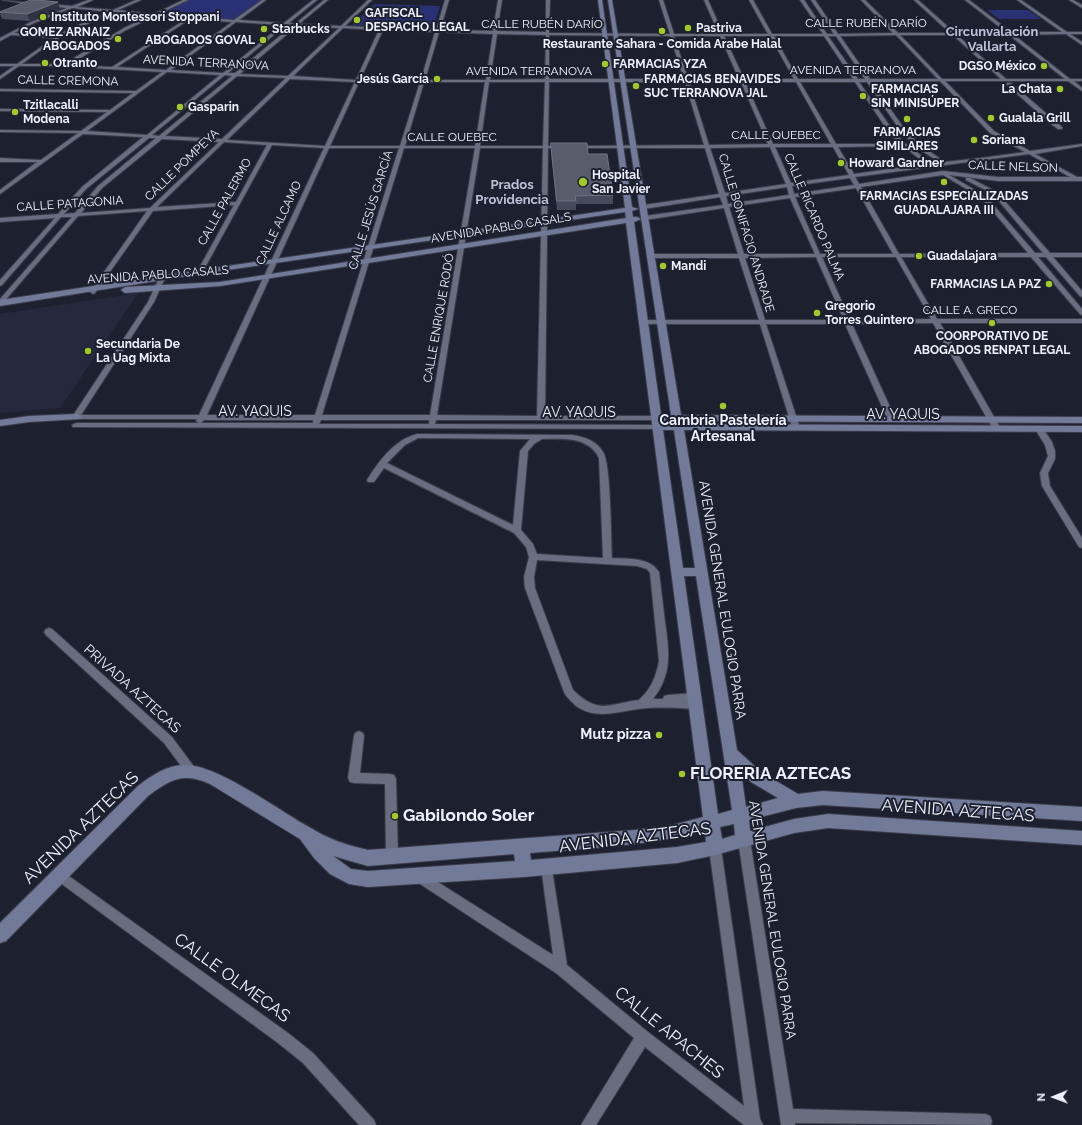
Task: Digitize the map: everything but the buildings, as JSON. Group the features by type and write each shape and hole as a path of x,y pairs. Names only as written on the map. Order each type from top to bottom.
{"street":[{"name":"CALLE RUBÉN DARÍO","path":"4,0 188,19 295,26 494,34 1082,33"},
{"path":"0,40 9,34 90,0"},
{"path":"0,78 58,37 84,23 139,0"},
{"path":"59,69 125,29 186,0"},
{"path":"0,191 264,0"},
{"path":"0,284 84,188 315,0"},
{"path":"0,303 100,187 326,0"},
{"name":"CALLE POMPEYA","path":"94,290 151,210 370,0"},
{"name":"CALLE JESÚS GARCÍA","path":"315,426 372,247 447,0"},
{"name":"CALLE ENRIQUE RODÓ","path":"432,426 464,234 500,0"},
{"path":"541,418 548,0"},
{"path":"600,0 711,823 754,1124"},
{"name":"AVENIDA GENERAL EULOGIO PARRA","path":"610,0 744,840 787,1120"},
{"name":"CALLE BONIFACIO ANDRADE","path":"661,0 794,423"},
{"name":"CALLE RICARDO PALMA","path":"706,0 744,82 789,185 792,197 892,420"},
{"path":"751,0 997,429"},
{"path":"802,0 888,127 904,145 930,165 983,196 1082,314"},
{"path":"813,0 909,137 921,148 943,163 996,195 1082,295"},
{"path":"863,0 992,132 1082,182"},
{"path":"916,0 1005,80"},
{"path":"967,0 1076,83 1082,90"},
{"path":"1019,0 1082,44"},
{"path":"1071,0 1082,7"},
{"path":"20,9 38,2"},
{"path":"109,71 188,19"},
{"name":"CALLE ALCAMO","path":"197,426 381,30"},
{"path":"0,33 58,37"},
{"path":"635,44 674,44"},
{"name":"AVENIDA TERRANOVA","path":"0,65 114,68 223,76 356,82 943,82 1012,84 1076,83 1082,80"},
{"name":"AVENIDA TERRANOVA","path":"0,68 163,72"},
{"name":"AVENIDA TERRANOVA","path":"943,82 1005,80 1076,83"},
{"path":"1012,84 1058,124 1060,128 1053,124 1028,98"},
{"name":"CALLE CREMONA","path":"0,90 136,92"},
{"path":"0,110 110,111"},
{"name":"CALLE QUEBEC","path":"0,131 81,132 327,147 904,145"},
{"name":"CALLE PALERMO","path":"200,272 270,144"},
{"name":"AVENIDA PABLO CASALS","path":"644,213 723,196 789,185 943,163 989,159 1082,145"},
{"path":"0,160 41,161"},
{"name":"AVENIDA PABLO CASALS","path":"94,290 200,272 544,222 726,206 943,173"},
{"name":"CALLE NELSON","path":"943,173 998,179 1079,179"},
{"name":"CALLE PATAGONIA","path":"0,220 238,203"},
{"name":"AVENIDA PABLO CASALS","path":"0,303 62,293 94,290 202,286 544,233 628,215"},
{"path":"651,256 1082,255"},
{"path":"76,421 158,288 162,278"},
{"name":"CALLE A. GRECO","path":"643,322 1082,321"},
{"name":"AV. YAQUIS","path":"76,421 202,416 541,418 657,423"},
{"path":"0,422 29,419 76,421"},
{"name":"AV. YAQUIS","path":"678,423 736,419 794,423 892,420 1082,420"},
{"path":"0,430 76,421"},
{"name":"AV. YAQUIS","path":"76,421 197,426 794,423 997,429 1082,429"},
{"path":"1039,429 1052,451 1052,458 1045,467 1042,476 1082,545"},
{"path":"370,480 382,464 402,444 417,436 572,437 582,439 590,442 601,452 604,458 608,561"},
{"path":"505,436 516,441 524,451"},
{"path":"517,532 524,451 531,442 540,437"},
{"path":"382,464 517,532 530,546 533,557 529,577 530,588 569,692 578,702 590,709 608,711 645,701 695,701"},
{"path":"533,557 644,564 650,567 655,576 664,665 663,674 645,701"},
{"path":"677,572 701,572"},
{"name":"PRIVADA AZTECAS","path":"49,632 168,740 191,771"},
{"path":"359,736 354,778 390,778 392,857"},
{"path":"729,752 756,777 796,801"},
{"name":"AVENIDA AZTECAS","path":"0,935 144,791 163,776 178,772 191,771 204,773 304,833 337,850 368,858 635,837 673,832 796,801 823,798 1082,814"},
{"name":"AVENIDA AZTECAS","path":"304,833 321,856 335,869 349,876 368,879 524,869 677,855 715,848 794,826 828,822 1082,838"},
{"path":"521,846 524,869"},
{"path":"547,867 561,968"},
{"name":"CALLE OLMECAS","path":"59,875 283,1038 308,1058 369,1125"},
{"name":"CALLE APACHES","path":"417,876 561,968 643,1037 754,1124"},
{"path":"588,1125 643,1037"},
{"path":"787,1120 985,1121"}],"shaded area":[{"path":"188,0 262,0 232,21 153,15"},
{"path":"374,4 440,6 433,29 352,25"},
{"path":"987,10 1028,10 1041,19 999,19"},
{"path":"138,293 60,408 0,413 0,314"}],"place":[{"name":"Instituto Montessori Stoppani","path":"43,17"},
{"name":"GAFISCAL DESPACHO LEGAL","path":"357,20"},
{"name":"Pastriva","path":"688,28"},
{"name":"Starbucks","path":"264,29"},
{"name":"Restaurante Sahara - Comida Arabe Halal","path":"662,31"},
{"name":"GOMEZ ARNAIZ ABOGADOS","path":"118,39"},
{"name":"ABOGADOS GOVAL","path":"263,40"},
{"name":"Otranto","path":"45,63"},
{"name":"FARMACIAS YZA","path":"605,64"},
{"name":"DGSO México","path":"1044,66"},
{"name":"Jesús García","path":"437,79"},
{"name":"FARMACIAS BENAVIDES SUC TERRANOVA JAL","path":"636,86"},
{"name":"La Chata","path":"1060,89"},
{"name":"FARMACIAS SIN MINISÚPER","path":"863,96"},
{"name":"Gasparin","path":"180,107"},
{"name":"Tzitlacalli Modena","path":"15,112"},
{"name":"Gualala Grill","path":"991,118"},
{"name":"FARMACIAS SIMILARES","path":"907,119"},
{"name":"Soriana","path":"974,140"},
{"name":"Howard Gardner","path":"841,163"},
{"name":"Hospital San Javier","path":"583,182"},
{"name":"FARMACIAS ESPECIALIZADAS GUADALAJARA III","path":"944,182"},
{"name":"Guadalajara","path":"919,256"},
{"name":"Mandi","path":"663,266"},
{"name":"FARMACIAS LA PAZ","path":"1049,284"},
{"name":"Gregorio Torres Quintero","path":"817,313"},
{"name":"COORPORATIVO DE ABOGADOS RENPAT LEGAL","path":"992,323"},
{"name":"Secundaria De La Uag Mixta","path":"88,351"},
{"name":"Cambria Pastelería Artesanal","path":"723,406"},
{"name":"Mutz pizza","path":"659,735"},
{"name":"FLORERIA AZTECAS","path":"682,774"},
{"name":"Gabilondo Soler","path":"395,816"}],"district":[{"name":"Circunvalación Vallarta","path":"992,40"},
{"name":"Prados Providencia","path":"512,192"}]}
